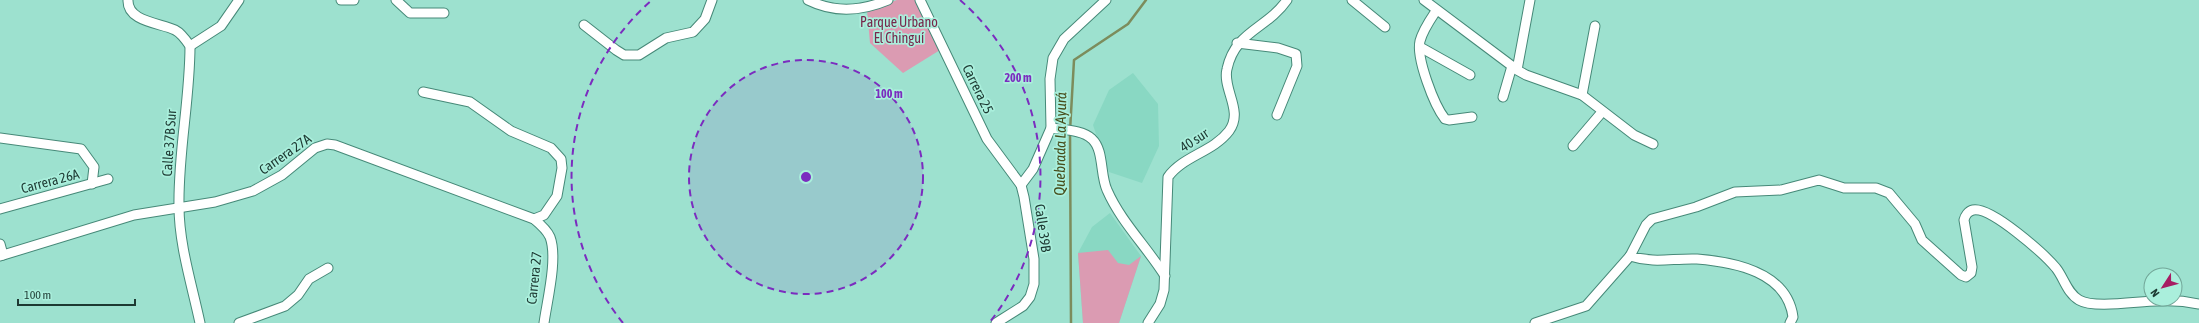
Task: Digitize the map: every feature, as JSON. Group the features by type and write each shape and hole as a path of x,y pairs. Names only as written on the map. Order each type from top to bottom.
{"street":[{"path":"128,0 127,5 132,12 148,23 176,31 190,46 221,26 240,0"},
{"path":"341,0 354,0"},
{"path":"396,0 410,13 444,13"},
{"path":"584,25 624,55 639,55 666,38 693,32 705,19 712,0"},
{"path":"808,0 824,8 840,10 888,0"},
{"name":"Carrera 25","path":"920,0 987,138 1021,185"},
{"path":"1021,185 1033,170 1052,128 1050,79 1053,58 1064,39 1106,0"},
{"name":"40 sur","path":"1148,323 1160,304 1165,276 1168,177 1174,169 1212,146 1230,130 1234,119 1233,105 1226,71 1229,58 1237,43 1273,18 1288,0"},
{"path":"1352,0 1385,27"},
{"path":"1424,0 1436,11 1514,68 1526,75 1582,95 1602,112 1634,135 1653,144"},
{"path":"1502,97 1514,68 1530,0"},
{"path":"1436,11 1423,32 1420,47 1423,67 1442,115 1449,120 1472,117"},
{"path":"1582,95 1595,26"},
{"path":"1237,43 1278,48 1296,54 1297,66 1277,115"},
{"name":"Calle 37B Sur","path":"190,46 183,126 179,207 183,244 200,323"},
{"path":"1420,47 1470,75"},
{"path":"423,92 470,102 511,131 551,148 561,159 562,168 557,196 544,214 534,219"},
{"path":"1573,146 1602,112"},
{"path":"1052,128 1083,133 1092,138 1099,148 1103,181 1111,199 1165,276"},
{"path":"0,138 80,149 94,167 92,184"},
{"name":"Carrera 27A","path":"2,255 134,215 214,202 253,191 282,175 308,152 327,144 335,145 380,160 534,219"},
{"name":"Carrera 26A","path":"0,209 108,179"},
{"path":"1535,323 1586,306 1630,256 1646,224 1652,219 1696,207 1735,192 1781,190 1819,180 1844,188 1876,188 1890,193 1915,224 1922,240 1961,275 1966,276 1971,273 1972,267 1964,220 1966,214 1973,210 1981,210 2021,235 2043,253 2058,270 2071,293 2079,301 2116,304 2178,300 2199,304"},
{"name":"Calle 39B","path":"996,323 1023,306 1030,297 1034,284 1034,259 1021,185"},
{"name":"Carrera 27","path":"534,219 545,229 550,238 552,252 544,323"},
{"path":"0,244 2,255"},
{"path":"1630,256 1646,261 1696,259 1735,264 1764,275 1782,289 1792,306 1794,317 1790,323"},
{"path":"239,323 285,306 298,295 309,279 328,268"}],"shaded area":[{"path":"1133,73 1158,104 1159,146 1142,183 1109,172 1093,125 1109,90"},
{"path":"1110,213 1141,256 1119,323 1083,323 1078,253 1092,227"}],"green space":[{"name":"Parque Urbano El Chinguí","path":"897,0 916,0 940,50 903,73 870,43 867,10"},
{"path":"1108,250 1118,263 1129,265 1141,256 1119,323 1083,323 1078,253"}],"waterway":[{"name":"Quebrada La Ayurá","path":"1071,323 1070,131 1074,60 1128,24 1146,0"}]}
